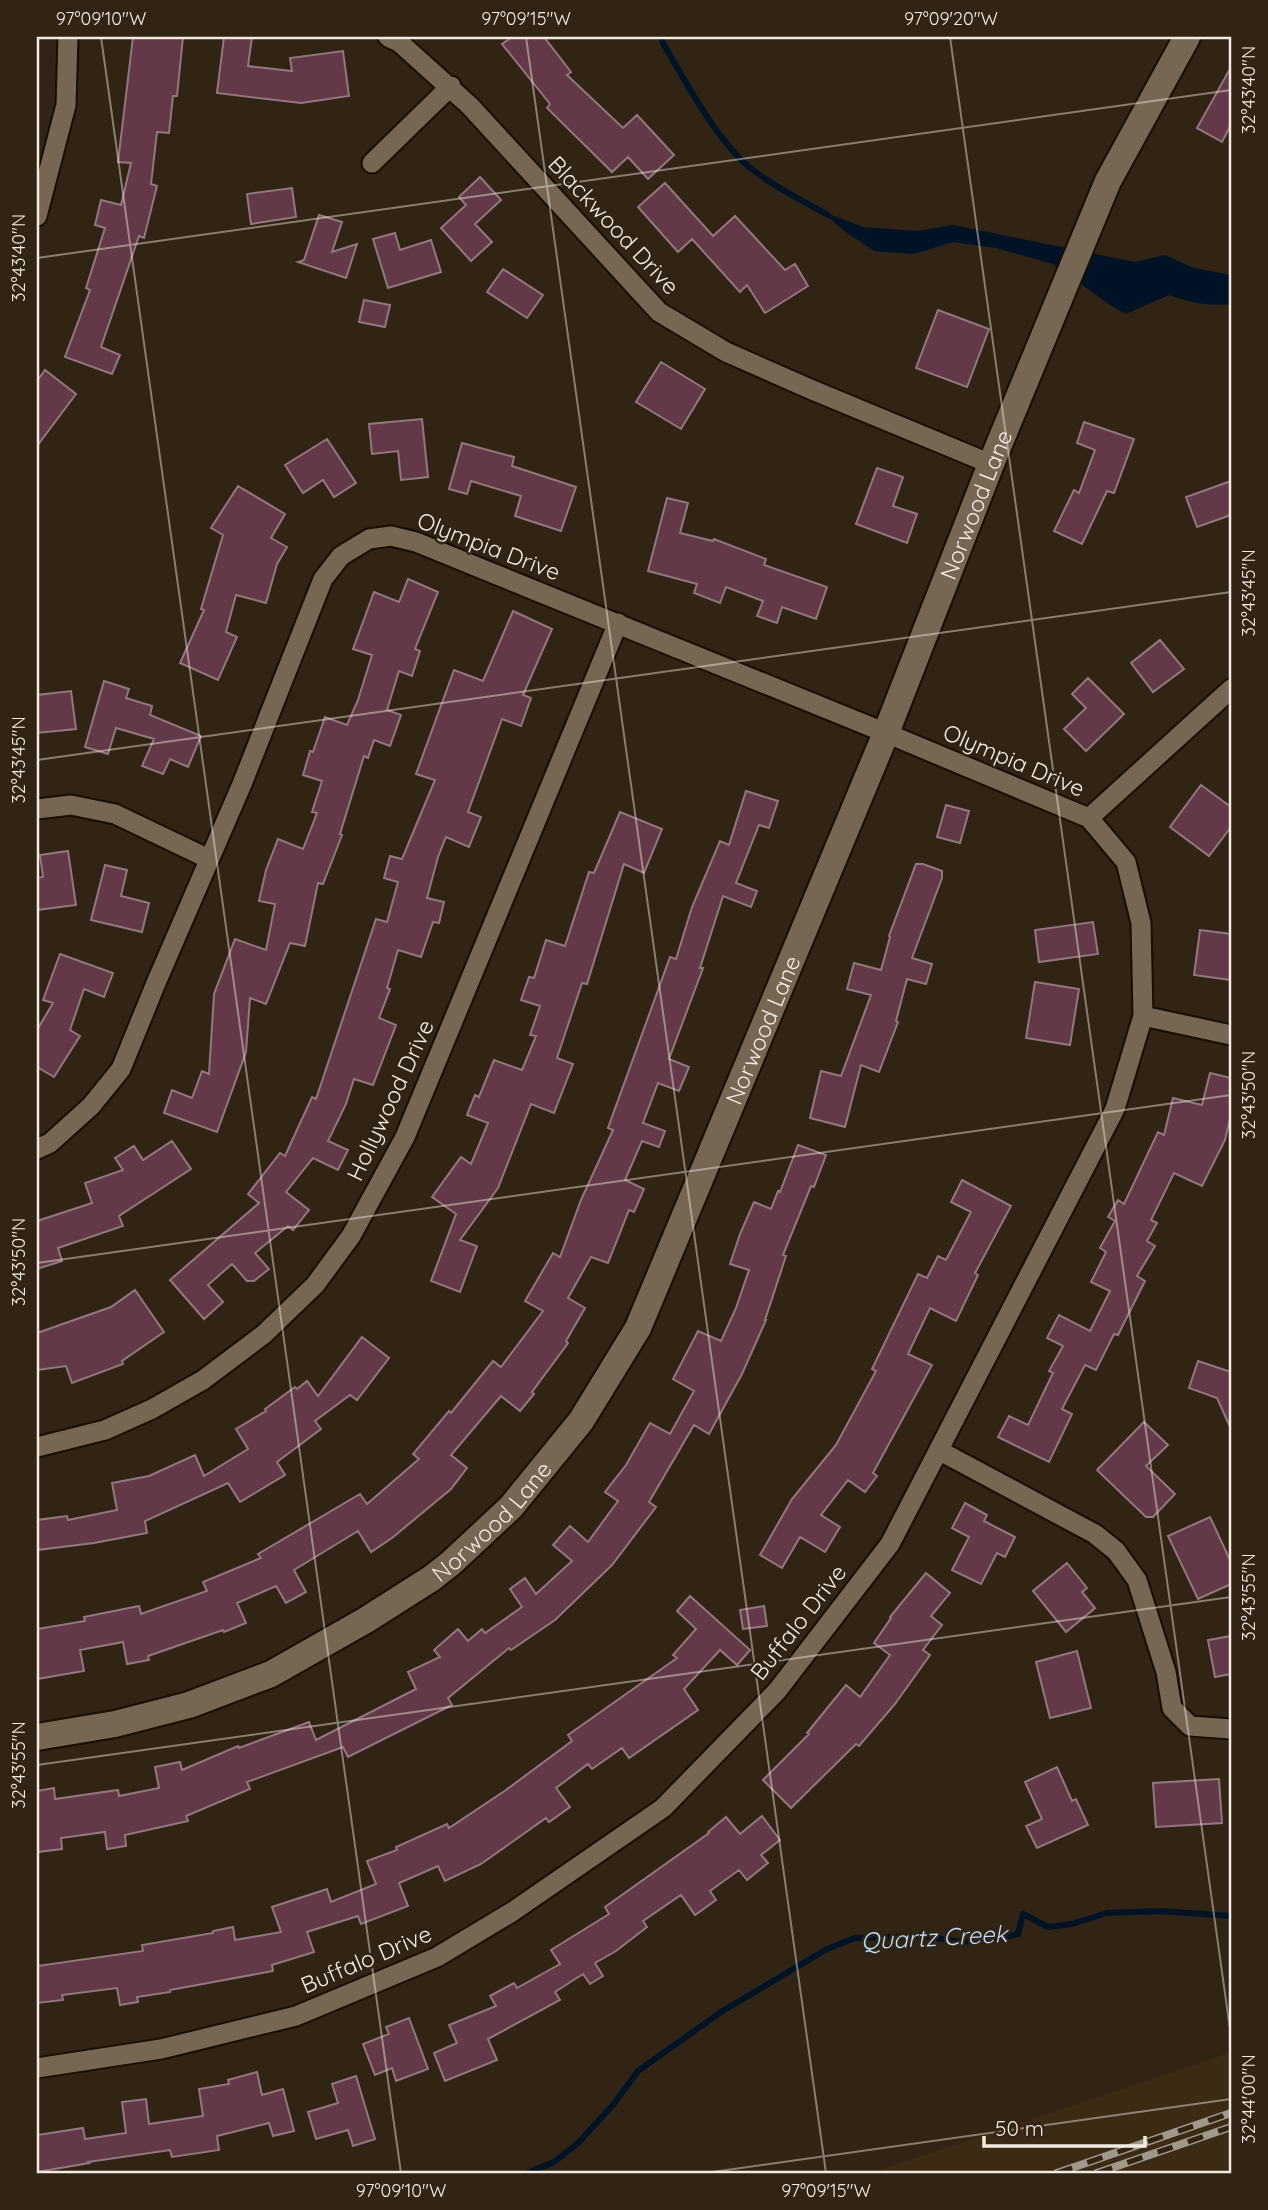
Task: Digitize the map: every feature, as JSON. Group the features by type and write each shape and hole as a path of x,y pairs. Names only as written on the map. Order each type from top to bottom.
{"street":[{"path":"37,216 66,105 68,37"},
{"name":"Blackwood Drive","path":"388,37 399,42 451,86 659,312 726,352 991,464"},
{"name":"Norwood Lane","path":"37,1737 115,1724 189,1705 271,1674 366,1620 432,1578 511,1507 581,1421 638,1328 886,733 991,464 1108,181 1187,37"},
{"path":"372,163 451,86"},
{"name":"Olympia Drive","path":"37,1149 50,1143 91,1107 121,1069 242,784 323,579 341,556 369,539 391,536 416,542 1089,818"},
{"name":"Hollywood Drive","path":"37,1447 105,1430 152,1409 204,1380 264,1334 315,1285 351,1236 405,1137 618,623"},
{"path":"1089,818 1231,689"},
{"path":"37,809 71,806 115,814 209,859"},
{"name":"Buffalo Drive","path":"37,2068 161,2049 296,2016 437,1957 512,1912 663,1808 777,1691 890,1544 1115,1109 1143,1016 1141,923 1126,862 1089,818"},
{"path":"1143,1016 1231,1035"},
{"path":"940,1451 1095,1534 1116,1551 1137,1580 1166,1672 1172,1708 1190,1726 1231,1729"}],"shaded area":[{"path":"1231,2052 1231,2173 871,2173 1197,2064"}],"water":[{"path":"821,211 863,227 917,231 953,225 1135,262 1165,255 1194,268 1231,275 1231,304 1200,303 1169,295 1126,314 1053,264 996,248 953,242 914,254 874,251"}],"building":[{"path":"133,37 183,37 177,96 173,96 169,133 157,132 151,184 157,186 144,238 139,236 101,347 120,355 112,374 65,357 90,290 86,288 105,228 95,225 101,200 121,205 131,163 118,162"},
{"path":"224,37 252,37 248,66 292,71 290,58 343,51 349,96 301,103 217,93"},
{"path":"512,37 544,37 571,72 567,75 623,128 637,115 674,155 648,179 628,157 612,172 547,108 550,104 502,44"},
{"path":"1231,67 1231,125 1222,142 1197,128"},
{"path":"480,177 501,200 475,224 492,242 471,261 441,228 466,205 459,197"},
{"path":"665,183 713,236 735,216 785,270 795,264 808,286 765,313 747,285 740,292 692,239 678,252 638,207"},
{"path":"292,188 296,217 251,224 247,194"},
{"path":"319,215 342,222 332,252 357,244 346,278 298,262 304,260"},
{"path":"395,233 400,250 431,240 441,272 388,288 373,239"},
{"path":"503,269 543,295 527,318 487,292"},
{"path":"364,300 390,305 385,327 359,322"},
{"path":"938,310 989,329 967,387 916,368"},
{"path":"661,362 705,389 681,429 636,402"},
{"path":"45,370 76,394 37,446 37,381"},
{"path":"422,419 428,477 401,480 398,451 372,454 369,424"},
{"path":"1084,422 1134,439 1114,493 1107,491 1082,544 1054,531 1074,490 1079,493 1095,450 1077,443"},
{"path":"327,439 356,483 334,497 323,480 303,493 285,465"},
{"path":"462,443 514,457 512,466 576,487 561,531 515,516 521,496 471,481 467,494 449,489"},
{"path":"877,468 903,477 893,506 917,514 907,543 856,524"},
{"path":"1231,481 1231,515 1197,527 1186,497"},
{"path":"238,486 285,514 271,538 287,547 277,564 266,603 236,595 226,632 237,637 218,680 180,663 204,610 201,609 223,535 211,528"},
{"path":"667,498 688,503 680,533 713,541 714,539 766,559 764,565 827,587 816,619 782,607 777,623 757,616 763,601 726,587 720,603 694,593 697,584 648,571"},
{"path":"408,579 438,592 415,649 420,651 412,676 399,671 387,710 401,715 390,746 374,740 368,758 364,756 340,834 342,835 323,884 318,883 305,946 290,943 266,1004 250,998 246,1052 217,1132 164,1113 172,1090 192,1098 202,1071 209,1074 214,994 235,939 266,950 275,904 259,901 266,870 278,839 303,849 317,813 312,812 322,781 303,775 325,717 347,725 358,700 372,655 353,649 374,592 399,602"},
{"path":"513,611 552,629 523,695 531,698 521,726 502,719 468,812 481,817 469,847 446,837 427,898 444,902 439,923 433,922 421,957 398,950 387,988 390,989 379,1018 396,1025 373,1085 354,1079 346,1104 328,1141 348,1150 338,1170 313,1158 286,1192 309,1210 293,1230 288,1226 255,1253 269,1269 254,1281 247,1281 232,1264 208,1285 223,1302 204,1319 170,1280 259,1203 248,1194 280,1153 285,1156 312,1097 316,1099 376,919 387,922 398,882 384,878 390,856 402,859 435,780 416,774 454,670 483,681"},
{"path":"1160,640 1184,669 1153,692 1131,663"},
{"path":"1088,678 1124,714 1086,751 1064,729 1086,708 1072,694"},
{"path":"104,681 129,689 126,698 152,706 150,715 201,736 188,767 170,759 163,774 142,766 154,739 116,728 108,754 85,747"},
{"path":"71,691 76,729 37,733 37,695"},
{"path":"1201,785 1231,807 1231,827 1209,856 1170,827"},
{"path":"746,791 778,801 769,828 759,825 736,883 757,891 751,907 723,896 700,968 703,968 669,1059 689,1067 679,1091 658,1083 643,1123 665,1131 659,1147 642,1141 625,1180 644,1189 634,1212 629,1210 608,1263 591,1257 568,1298 585,1308 566,1341 568,1343 532,1392 534,1394 520,1411 501,1396 451,1455 467,1468 451,1489 392,1538 371,1552 358,1531 294,1570 306,1592 286,1603 276,1586 237,1603 246,1623 148,1656 149,1660 127,1664 123,1642 80,1650 84,1671 37,1679 37,1629 85,1621 84,1617 139,1606 141,1614 207,1591 203,1582 261,1558 258,1554 360,1494 367,1504 419,1459 413,1454 493,1361 501,1367 543,1311 525,1301 553,1253 560,1257 581,1200 613,1130 608,1128 670,957 676,959 692,907 720,841 729,845"},
{"path":"946,805 969,811 960,843 937,837"},
{"path":"620,812 662,829 644,873 624,864 587,984 582,983 557,1058 573,1064 554,1113 531,1104 498,1188 460,1240 477,1246 460,1292 431,1281 456,1214 432,1197 461,1157 471,1164 488,1123 467,1115 475,1095 479,1097 494,1060 522,1070 536,1036 530,1035 540,1006 521,1000 529,977 534,978 546,940 565,946 589,872 594,873"},
{"path":"68,851 76,905 37,910 37,878 43,877 40,855"},
{"path":"916,864 942,871 942,878 912,958 932,964 926,984 907,979 896,1021 898,1022 879,1072 861,1065 845,1127 810,1118 821,1071 841,1076 871,995 847,989 854,963 881,970 889,936"},
{"path":"105,865 127,870 121,896 149,903 142,932 91,920"},
{"path":"1093,922 1098,954 1039,962 1035,930"},
{"path":"1200,930 1231,934 1231,980 1194,975"},
{"path":"60,954 113,973 104,997 84,989 70,1030 80,1036 54,1077 37,1067 37,1030 53,1003 43,1000"},
{"path":"1035,982 1079,989 1070,1045 1026,1038"},
{"path":"1210,1073 1231,1078 1231,1115 1225,1140 1202,1186 1174,1173 1151,1220 1157,1223 1147,1241 1155,1246 1137,1276 1145,1281 1118,1335 1114,1334 1096,1370 1085,1365 1062,1409 1072,1414 1049,1462 998,1437 1009,1416 1028,1425 1053,1373 1049,1371 1063,1346 1047,1338 1059,1315 1090,1331 1110,1291 1091,1282 1106,1252 1100,1248 1115,1221 1108,1217 1118,1200 1124,1204 1158,1132 1164,1135 1173,1098 1202,1105"},
{"path":"172,1141 191,1169 119,1216 123,1226 58,1248 62,1261 37,1269 37,1221 92,1203 85,1183 123,1170 115,1158 134,1146 143,1160"},
{"path":"798,1145 826,1155 783,1255 786,1256 766,1320 742,1374 709,1434 694,1425 649,1502 656,1507 612,1565 555,1620 511,1650 509,1648 448,1698 452,1705 348,1757 343,1747 247,1782 250,1789 186,1816 188,1821 125,1835 126,1846 107,1849 105,1832 61,1838 62,1849 37,1852 37,1791 54,1788 55,1799 118,1790 119,1796 159,1788 155,1767 180,1762 182,1770 238,1746 239,1748 309,1722 316,1740 416,1689 408,1672 440,1657 434,1650 458,1629 468,1641 482,1629 485,1633 522,1607 510,1589 525,1578 536,1594 572,1561 553,1545 570,1526 588,1542 618,1501 605,1492 626,1465 650,1423 670,1434 694,1391 673,1379 698,1331 721,1341 749,1270 730,1264 740,1234 754,1202 771,1209"},
{"path":"962,1180 1011,1206 975,1273 978,1275 956,1321 930,1308 908,1354 932,1365 873,1473 877,1476 865,1492 848,1480 821,1515 840,1527 825,1552 800,1537 782,1568 760,1555 792,1499 836,1445 876,1371 872,1369 918,1274 927,1278 938,1256 946,1260 971,1212 951,1202"},
{"path":"135,1290 164,1332 122,1361 123,1364 72,1383 66,1366 37,1370 37,1333 111,1307"},
{"path":"362,1337 389,1358 357,1400 350,1395 315,1421 321,1429 277,1462 285,1475 240,1502 228,1483 145,1521 147,1533 37,1550 37,1520 67,1516 68,1520 117,1510 112,1483 149,1476 195,1455 204,1476 248,1449 236,1429 307,1381 318,1396"},
{"path":"1198,1361 1231,1372 1231,1429 1217,1398 1189,1388"},
{"path":"1144,1422 1168,1445 1146,1466 1175,1494 1153,1517 1146,1517 1097,1470"},
{"path":"965,1503 987,1515 984,1521 1015,1537 1005,1557 997,1553 981,1584 952,1570 969,1537 952,1528"},
{"path":"1210,1517 1231,1562 1231,1584 1198,1599 1168,1536"},
{"path":"1067,1563 1087,1588 1082,1592 1095,1608 1066,1632 1033,1591"},
{"path":"926,1573 950,1593 931,1616 942,1625 923,1650 930,1655 895,1704 859,1746 856,1744 791,1808 763,1780 809,1734 807,1733 846,1685 860,1697 890,1655 874,1643 890,1617"},
{"path":"690,1596 750,1650 737,1665 720,1650 684,1689 698,1710 629,1758 622,1748 592,1769 588,1764 556,1788 570,1807 549,1822 546,1818 481,1864 445,1881 438,1866 399,1883 408,1906 361,1924 358,1916 307,1932 314,1952 272,1965 273,1971 137,1997 138,2002 120,2005 117,1988 62,1995 63,2000 37,2003 37,1966 143,1951 142,1945 233,1927 235,1940 281,1932 272,1907 327,1889 331,1902 376,1884 367,1861 397,1850 396,1847 447,1824 449,1828 572,1741 568,1735 677,1658 673,1655 696,1629 677,1611"},
{"path":"764,1606 767,1626 743,1629 740,1610"},
{"path":"1231,1636 1231,1674 1215,1677 1208,1640"},
{"path":"1077,1651 1091,1708 1050,1718 1036,1662"},
{"path":"1057,1767 1072,1801 1076,1799 1088,1825 1037,1848 1026,1826 1042,1819 1025,1782"},
{"path":"1219,1779 1222,1823 1156,1827 1153,1783"},
{"path":"762,1816 780,1840 761,1855 768,1863 747,1880 739,1870 710,1891 716,1900 695,1915 681,1895 643,1921 647,1927 595,1963 603,1976 590,1984 583,1974 555,1992 560,2000 488,2039 497,2060 445,2081 434,2053 457,2043 449,2025 496,2006 490,1996 514,1983 517,1988 560,1964 551,1950 609,1914 605,1907 709,1833 726,1817 740,1834"},
{"path":"409,2018 428,2069 396,2081 392,2068 375,2075 363,2044 389,2034 386,2027"},
{"path":"257,2072 262,2095 283,2089 294,2131 273,2136 269,2123 217,2136 219,2150 172,2157 170,2150 37,2172 37,2135 83,2128 85,2139 126,2133 122,2102 146,2099 149,2124 203,2116 199,2089 229,2084 228,2080"},
{"path":"356,2076 375,2139 353,2146 348,2130 316,2139 308,2112 338,2103 332,2084"}],"waterway":[{"path":"662,37 702,109 737,155 749,167 787,193 828,215"},
{"name":"Quartz Creek","path":"527,2173 554,2162 578,2143 613,2105 638,2071 721,2012 827,1949 855,1938 924,1936 962,1942 999,1939 1018,1934 1023,1914 1048,1927 1072,1924 1107,1913 1160,1911 1231,1916"}],"railway":[{"path":"1057,2173 1231,2113"},
{"path":"1097,2173 1231,2127"}]}
